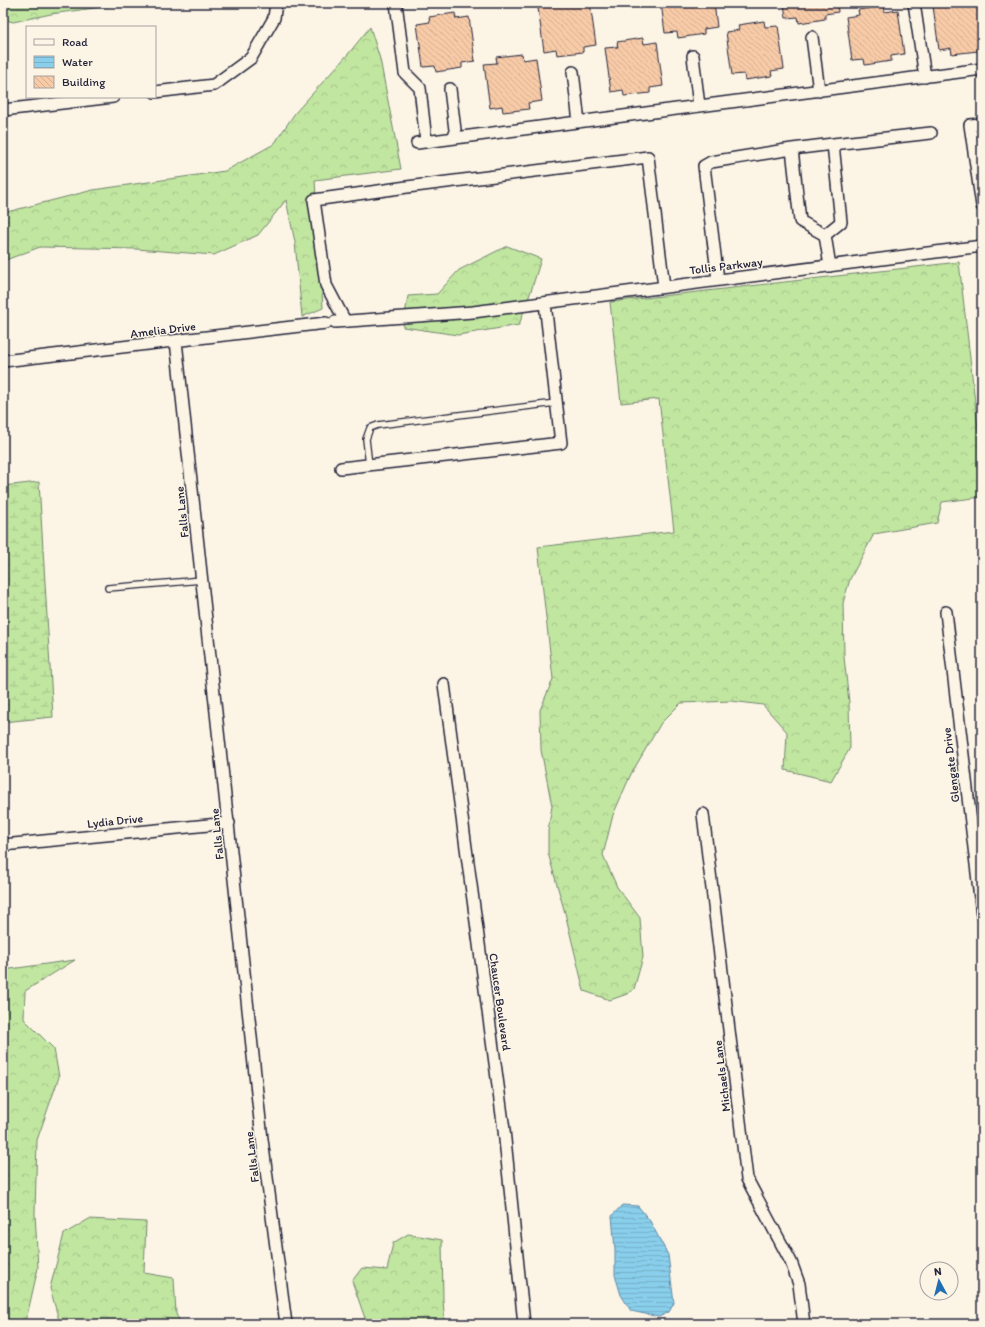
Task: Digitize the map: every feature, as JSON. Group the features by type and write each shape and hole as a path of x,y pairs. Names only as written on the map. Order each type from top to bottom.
{"street":[{"path":"156,92 214,85 251,58 274,18 276,3"},
{"path":"396,3 405,73 420,88 421,142 982,69"},
{"path":"914,3 925,77"},
{"path":"812,37 819,91"},
{"path":"693,56 699,106"},
{"path":"573,72 579,122"},
{"path":"450,88 456,138"},
{"path":"3,110 105,98"},
{"path":"982,124 970,125 982,206"},
{"path":"718,280 704,166 711,162 792,149 930,133"},
{"path":"825,236 841,222 833,144"},
{"path":"792,149 800,221 825,236 830,266"},
{"path":"335,322 326,285 314,200 648,157 664,287"},
{"name":"Tollis Parkway","path":"473,312 982,246"},
{"path":"341,468 561,443 545,303"},
{"name":"Amelia Drive","path":"3,361 176,342 335,322 473,312"},
{"name":"Falls Lane","path":"176,342 262,1131 286,1324"},
{"name":"Glengate Drive","path":"946,612 982,915"},
{"name":"Chaucer Boulevard","path":"444,684 504,1130 524,1324"},
{"name":"Michaels Lane","path":"704,814 747,1179 791,1262 799,1284 804,1324"},
{"name":"Lydia Drive","path":"3,845 229,823"}],"lane":[{"path":"369,465 366,439 370,428 378,425 556,403"},
{"path":"108,588 202,580"}],"green space":[{"path":"3,3 119,3 13,22 3,19"},
{"path":"370,27 380,59 401,169 315,180 323,308 302,317 295,242 286,200 258,235 214,255 136,249 40,247 3,261 3,213 93,190 225,171 274,144 295,113 349,53"},
{"path":"507,246 541,259 519,325 458,335 403,327 408,296 437,294 459,270"},
{"path":"959,262 982,463 982,497 942,502 937,523 874,534 850,579 843,603 844,657 849,702 850,748 831,781 785,770 787,732 763,705 731,701 681,703 661,723 631,774 613,815 603,855 617,887 640,918 643,957 634,989 627,994 610,1000 584,991 565,913 548,853 548,831 552,806 541,750 540,710 553,679 538,547 674,531 659,399 621,403 610,302"},
{"path":"39,482 53,717 3,722 3,486"},
{"path":"75,960 25,991 24,1019 54,1049 59,1077 37,1140 35,1213 38,1268 27,1316 22,1324 3,1324 3,970"},
{"path":"89,1219 146,1222 144,1273 174,1278 176,1314 181,1324 60,1324 50,1288 64,1234"},
{"path":"408,1234 442,1240 445,1324 367,1324 352,1281 362,1268 387,1270 393,1243"}],"water":[{"path":"622,1205 638,1206 650,1221 668,1255 674,1303 669,1312 659,1317 631,1311 621,1295 615,1275 615,1250 612,1216"}],"building":[{"path":"550,3 590,3 596,45 583,47 583,52 557,55 556,49 544,51 538,8 551,6"},
{"path":"661,3 714,3 717,27 704,29 704,34 678,38 677,32 665,33"},
{"path":"784,3 837,3 838,12 825,14 825,19 799,23 798,17 786,18"},
{"path":"946,3 982,3 982,45 978,45 978,51 952,54 951,48 939,50 933,6 946,5"},
{"path":"884,6 885,12 898,10 904,54 891,56 891,61 865,65 864,59 852,60 846,17 859,15 858,10"},
{"path":"455,13 456,19 469,17 475,61 462,63 462,68 436,72 435,66 423,67 417,24 430,22 429,17"},
{"path":"764,21 765,27 778,26 784,69 771,71 772,76 745,80 744,74 732,75 726,32 739,30 738,25"},
{"path":"643,38 644,44 657,42 663,86 650,88 650,93 624,96 623,90 611,92 605,48 618,47 617,42"},
{"path":"522,54 523,60 536,58 542,101 528,103 529,109 503,112 502,106 490,108 484,64 497,63 496,57"}]}
